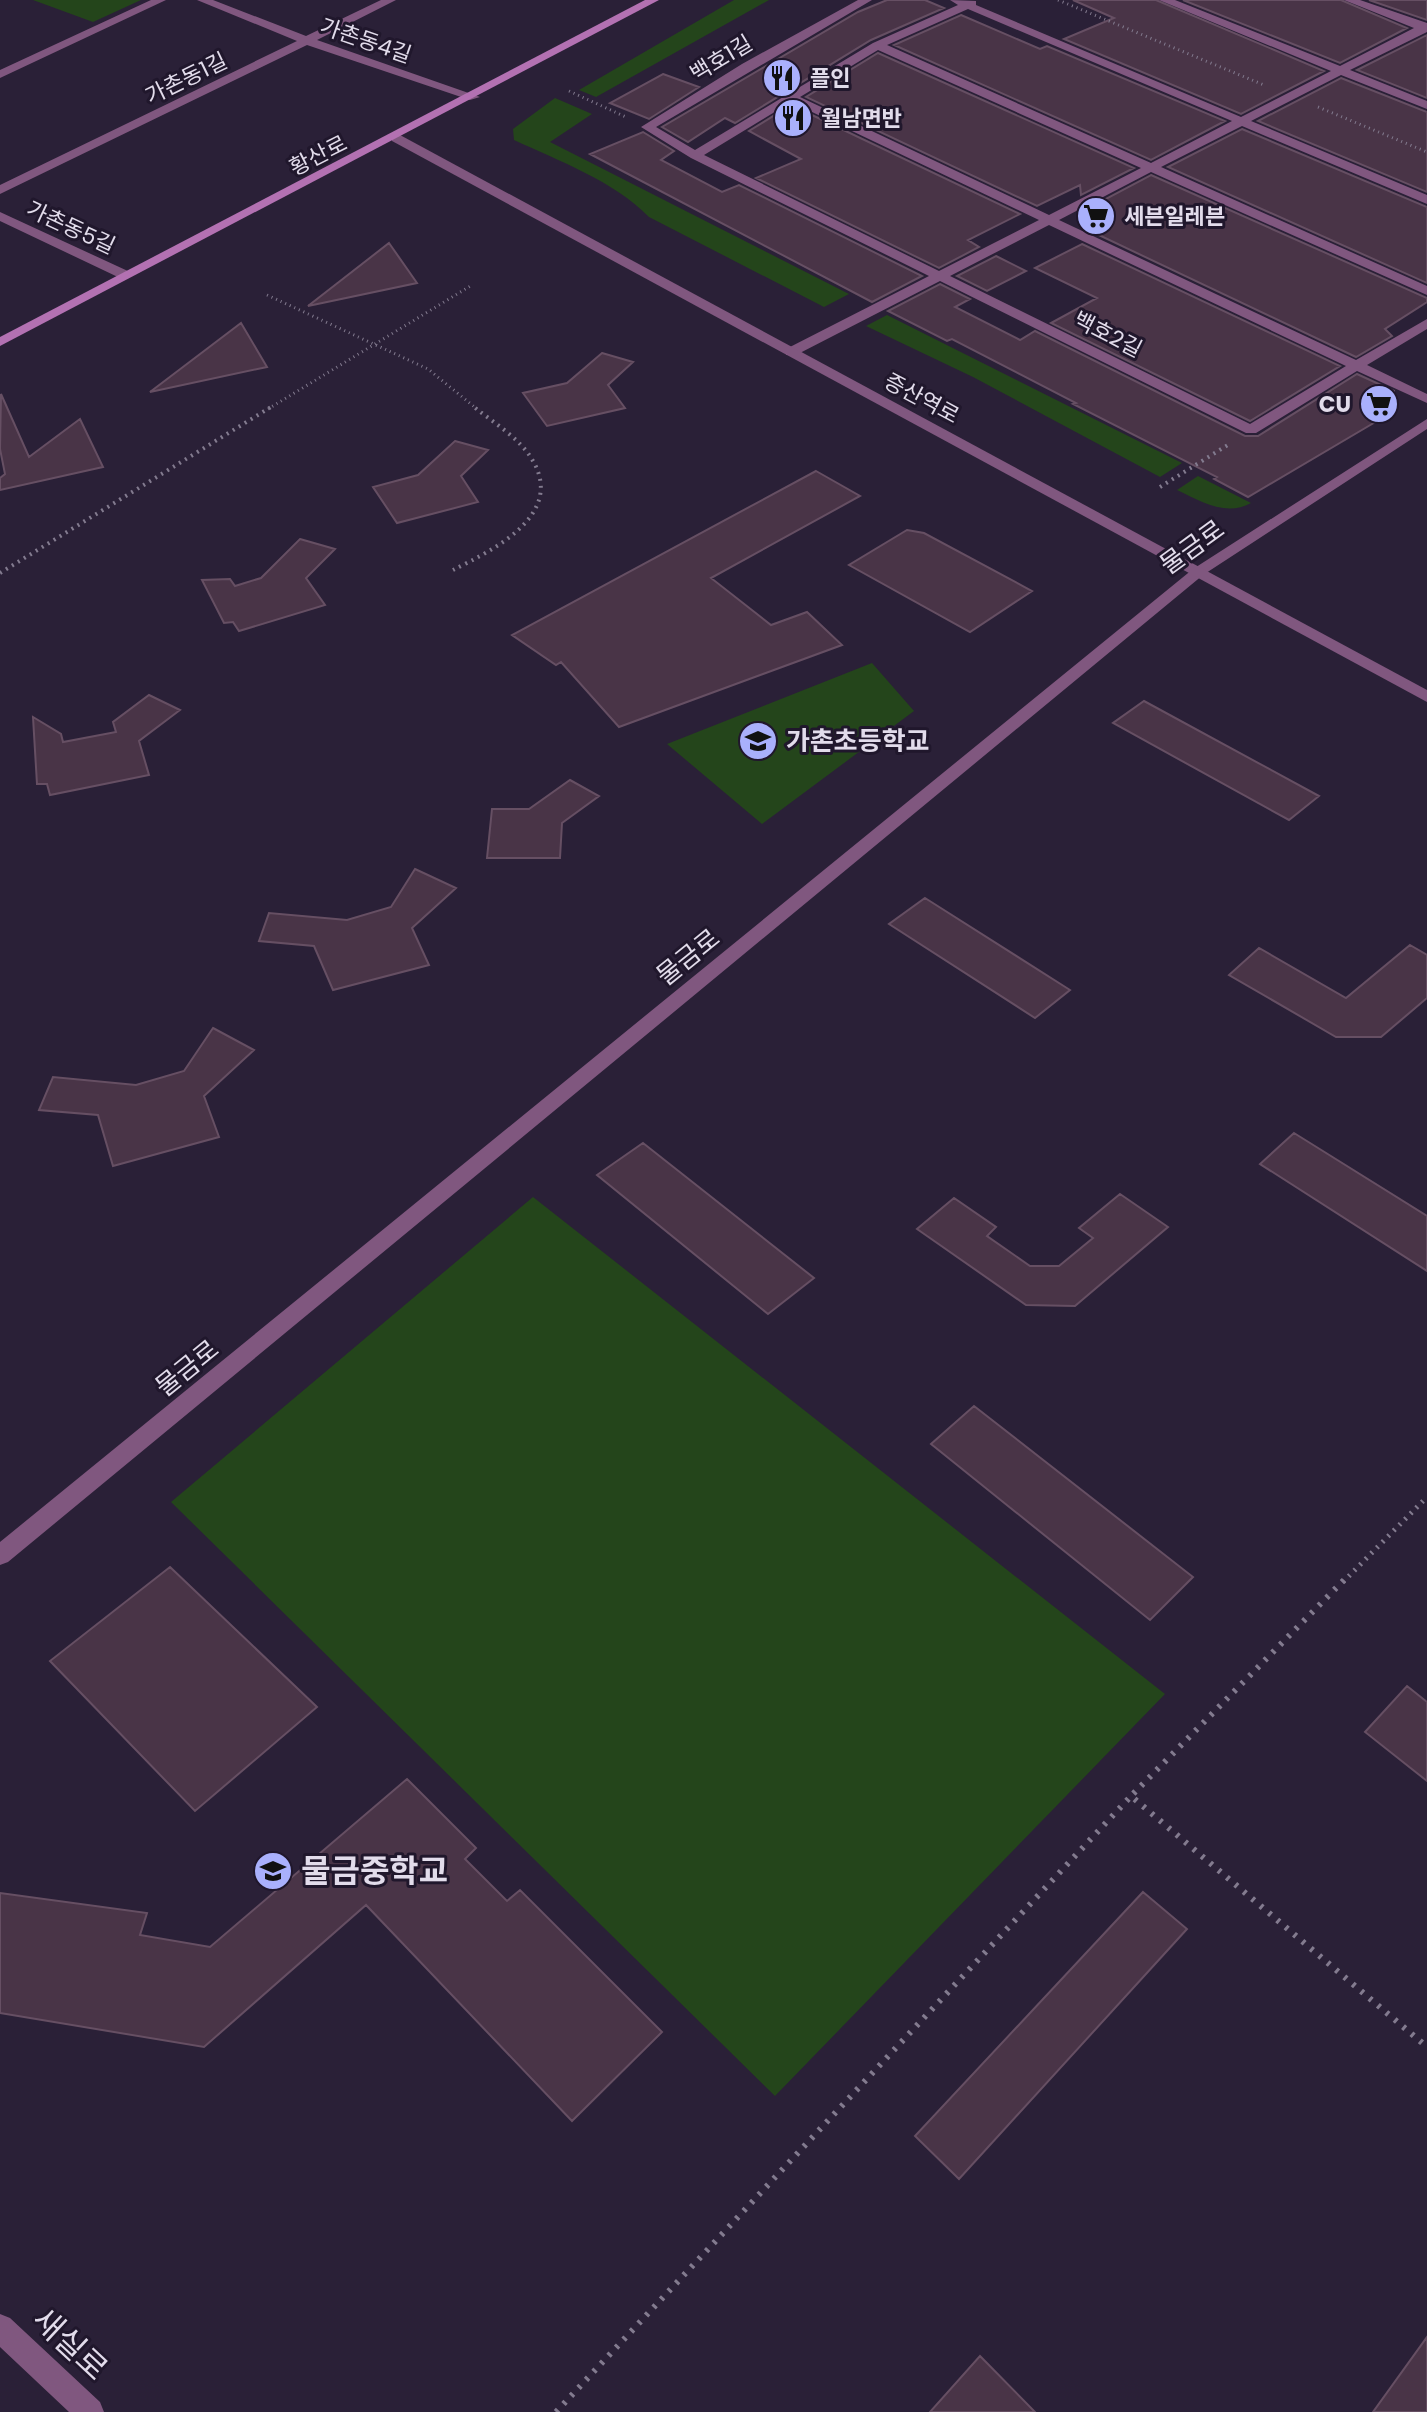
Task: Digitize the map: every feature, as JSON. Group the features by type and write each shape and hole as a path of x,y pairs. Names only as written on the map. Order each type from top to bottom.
{"main road":[{"name":"황산로","path":"0,342 396,138 653,0"}],"street":[{"path":"0,74 160,0"},
{"name":"가촌동4길","path":"203,0 308,41 474,97"},
{"name":"가촌동1길","path":"0,190 390,0"},
{"name":"백호1길","path":"647,127 771,51 866,0"},
{"path":"956,0 974,2 1427,200"},
{"path":"1165,0 1427,105"},
{"path":"1350,0 1426,28"},
{"path":"695,155 877,45 974,2"},
{"path":"791,352 1426,28"},
{"path":"877,45 1427,291"},
{"path":"791,97 1427,399"},
{"path":"647,127 695,155 941,276"},
{"name":"증산역로","path":"396,138 1427,697"},
{"name":"가촌동5길","path":"0,216 125,275"},
{"name":"백호2길","path":"941,276 1251,430"},
{"path":"1251,430 1427,323"},
{"name":"물금로","path":"0,1555 1198,572 1427,423"},
{"name":"새실로","path":"0,2328 90,2412"}],"path":[{"path":"1058,0 1427,152"},
{"path":"569,91 647,127"},
{"path":"0,573 472,285"},
{"path":"267,295 372,346 428,369 520,445 534,462 541,484 536,509 509,541 453,570"},
{"path":"1160,487 1251,430"},
{"path":"556,2412 1131,1796 1427,1497"},
{"path":"1131,1796 1427,2047"}],"green space":[{"path":"33,0 141,0 93,22"},
{"path":"734,0 769,0 596,97 579,90"},
{"path":"555,98 592,114 550,142 849,294 824,307 649,217 619,193 585,173 514,140 513,129"},
{"path":"887,315 1182,463 1160,477 973,377 866,326"},
{"path":"1198,476 1251,503 1223,508 1177,490"},
{"path":"872,663 914,711 762,824 667,744"},
{"path":"533,1197 1165,1694 775,2096 171,1502"}],"building":[{"path":"887,0 925,0 944,8 871,40 735,123 725,118 688,142 662,127 858,12"},
{"path":"1073,0 1156,0 1324,71 1241,114 1064,39 1114,18"},
{"path":"1183,0 1341,0 1407,28 1340,63"},
{"path":"1369,0 1427,0 1427,20"},
{"path":"961,15 1040,49 1047,46 1225,121 1151,160 894,45"},
{"path":"1427,35 1427,98 1357,70"},
{"path":"878,53 1134,168 1081,195 1080,185 1037,206 806,97"},
{"path":"663,74 699,87 649,119 610,103"},
{"path":"1341,78 1427,112 1427,192 1258,121"},
{"path":"791,105 1020,214 968,240 979,247 939,268 756,178 801,159 749,131"},
{"path":"1242,129 1427,207 1427,283 1168,167"},
{"path":"643,132 674,151 661,160 722,192 739,185 922,276 872,302 590,154"},
{"path":"1151,175 1427,298 1427,302 1385,329 1392,336 1356,357 1082,227 1081,212"},
{"path":"389,243 417,283 308,306"},
{"path":"1082,244 1340,366 1250,421 1051,323 1097,298 1035,268"},
{"path":"996,256 1026,271 987,291 957,276"},
{"path":"940,284 970,299 955,307 1020,340 1035,331 1245,436 1258,436 1357,374 1394,391 1394,411 1248,497 1214,479 1217,477 1073,404 1076,403 952,339 947,341 888,311"},
{"path":"241,323 267,367 150,392"},
{"path":"602,353 633,362 608,385 625,408 547,426 523,393 567,383"},
{"path":"1,394 29,457 80,419 103,467 0,490 0,478 5,474 0,449"},
{"path":"455,441 488,450 461,476 478,502 397,523 373,487 418,475"},
{"path":"816,471 860,496 711,578 771,625 807,612 842,645 619,727 561,662 556,665 512,635"},
{"path":"907,530 924,533 1032,591 970,632 849,565"},
{"path":"300,539 335,549 306,578 325,605 239,631 233,622 224,623 202,580 230,579 235,586 261,578"},
{"path":"149,695 180,710 139,741 149,775 50,795 47,784 37,784 33,717 61,734 63,742 116,732 113,722"},
{"path":"1144,701 1319,796 1289,820 1113,723"},
{"path":"570,780 599,796 562,823 560,858 487,858 492,809 529,809"},
{"path":"415,869 456,888 412,928 429,965 333,990 314,946 259,941 269,913 347,920 391,907"},
{"path":"925,898 1070,990 1035,1018 889,924"},
{"path":"1410,945 1427,955 1427,998 1381,1037 1336,1037 1229,975 1259,948 1346,998"},
{"path":"213,1028 254,1050 204,1096 219,1137 113,1166 98,1115 39,1110 53,1077 136,1085 184,1071"},
{"path":"1294,1133 1427,1216 1427,1271 1260,1164"},
{"path":"643,1143 814,1278 768,1314 597,1175"},
{"path":"1120,1194 1168,1227 1075,1306 1026,1305 917,1229 954,1198 996,1227 987,1236 1030,1266 1059,1266 1093,1238 1079,1228"},
{"path":"974,1406 1193,1577 1150,1620 931,1444"},
{"path":"170,1567 317,1707 195,1811 50,1661"},
{"path":"1407,1686 1427,1702 1427,1781 1365,1732"},
{"path":"407,1779 476,1848 465,1859 507,1901 520,1890 662,2032 572,2121 366,1905 204,2047 0,2013 0,1893 147,1913 140,1935 210,1947"},
{"path":"1143,1892 1187,1929 959,2179 915,2136"},
{"path":"1427,2337 1427,2412 1373,2412"},
{"path":"980,2356 1035,2412 930,2412"}],"place":[{"name":"플인","path":"782,78"},
{"name":"월남면반","path":"793,118"},
{"name":"세븐일레븐","path":"1096,216"},
{"name":"CU","path":"1379,404"},
{"name":"가촌초등학교","path":"758,741"},
{"name":"물금중학교","path":"273,1871"}]}
